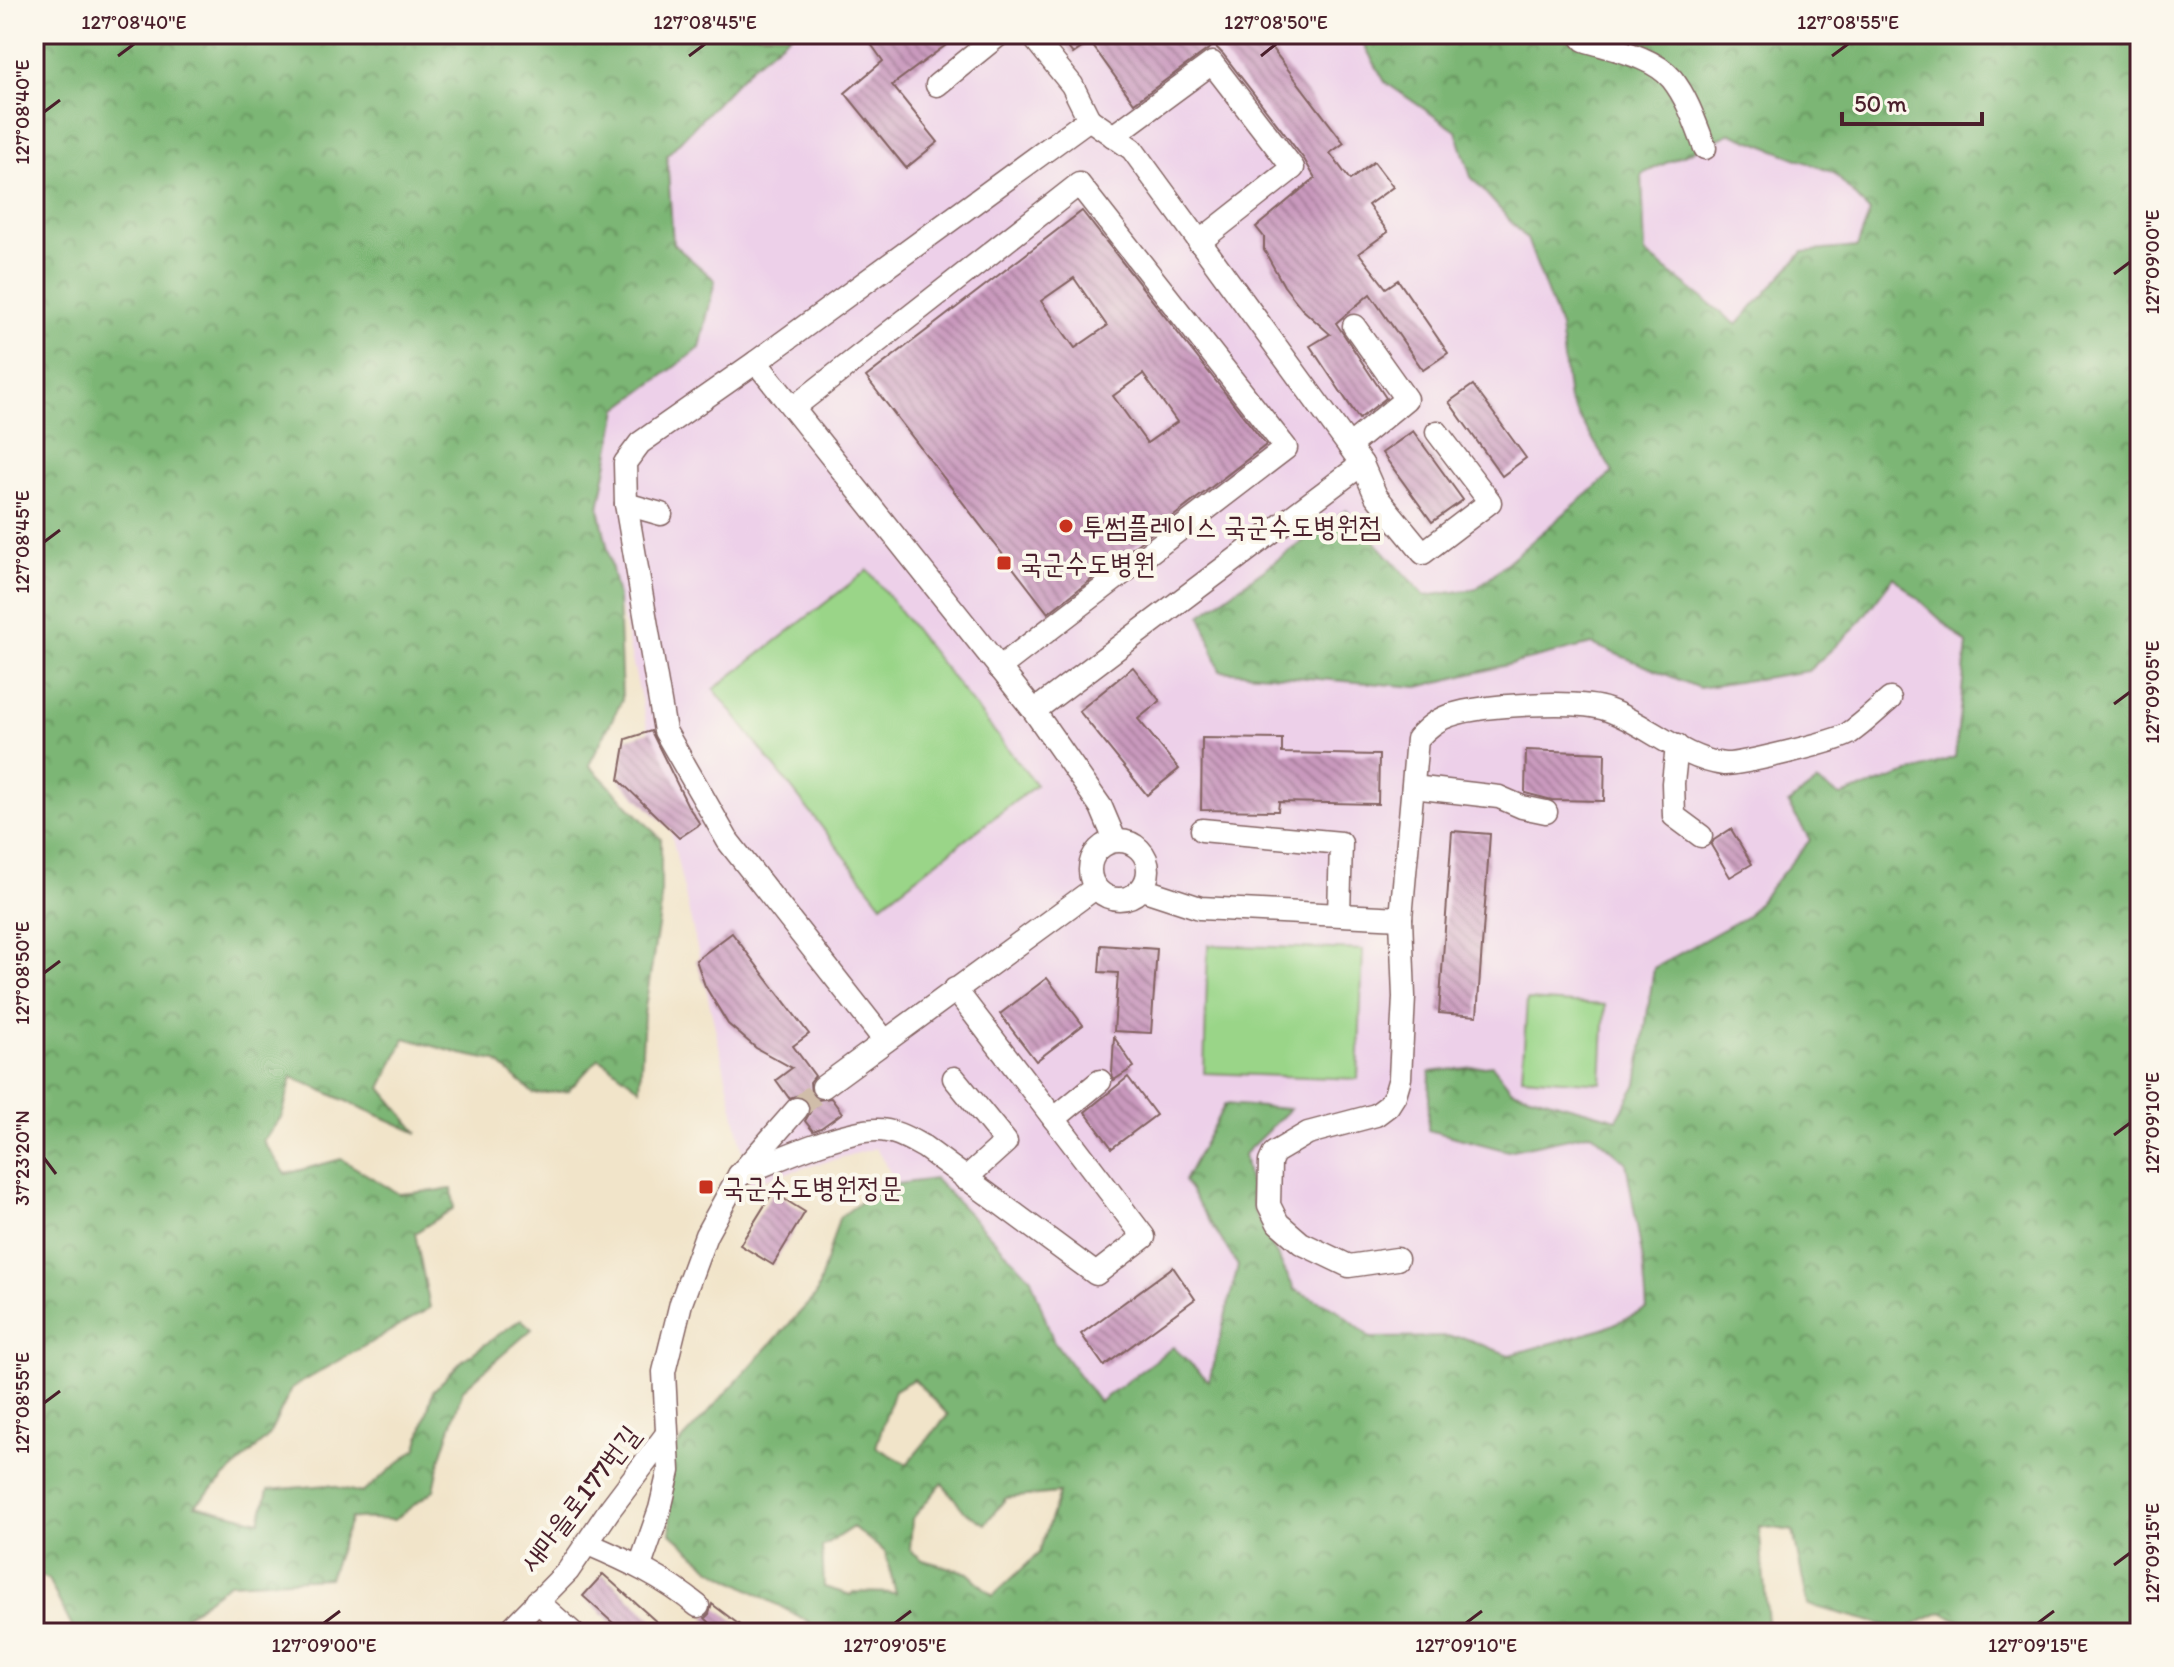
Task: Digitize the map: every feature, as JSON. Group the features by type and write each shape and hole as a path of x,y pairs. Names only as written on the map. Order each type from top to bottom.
{"street":[{"path":"937,85 1000,34"},
{"path":"1031,34 1072,85 1089,119 1132,149 1356,455 1376,496 1423,553 1490,502 1437,432"},
{"path":"1579,34 1584,40 1646,61 1670,76 1684,98 1705,148"},
{"path":"1113,136 1212,63 1293,168 1199,242"},
{"path":"885,1041 728,841 665,731 626,504 625,463 640,443 1089,119"},
{"path":"793,408 1079,184 1286,448 999,668"},
{"path":"1034,711 1356,455 1406,399 1354,326"},
{"path":"756,362 1034,711 1101,807 1115,840"},
{"path":"626,504 661,514"},
{"path":"1397,1259 1349,1266 1301,1243 1278,1223 1269,1205 1269,1177 1274,1153 1289,1142 1335,1124 1376,1115 1388,1106 1395,1095 1400,1078 1404,997 1401,918 1417,739 1448,716 1473,710 1589,706 1607,709 1677,746 1726,764 1822,744 1846,735 1890,699"},
{"path":"1677,746 1673,783 1674,816 1701,836"},
{"path":"1413,787 1499,797 1522,807 1546,812"},
{"path":"1202,830 1341,843 1339,914"},
{"path":"1115,840 1134,844 1146,857 1149,868 1142,889 1122,900 1108,897 1095,888 1091,878 1091,859 1096,850 1115,840"},
{"path":"823,1087 1095,888"},
{"path":"1142,889 1200,908 1401,918"},
{"path":"739,1175 819,1145 876,1130 898,1133 924,1147 1096,1274 1144,1237 955,989"},
{"path":"954,1078 1006,1142 965,1179"},
{"path":"1054,1119 1100,1081"},
{"path":"640,1566 660,1509 669,1471 664,1372 681,1303 706,1235 739,1175 797,1109"},
{"name":"새마을로177번길","path":"507,1633 568,1571 666,1435"},
{"path":"588,1544 640,1566 698,1606"},
{"path":"537,1601 573,1633"}],"shaded area":[{"path":"580,34 2070,34 2140,1013 1754,1236 1235,1633 934,1248 876,1148 750,1183 612,571 597,525"}],"green space":[{"path":"34,34 791,34 751,67 667,155 673,244 715,280 700,348 618,409 599,508 618,597 622,700 589,765 661,839 661,907 644,1014 640,1088 599,1058 568,1091 534,1094 496,1061 405,1038 381,1088 418,1133 292,1077 282,1116 263,1141 286,1174 341,1159 399,1194 452,1189 454,1208 415,1233 430,1308 292,1388 268,1437 195,1505 260,1521 268,1490 328,1485 362,1493 417,1448 433,1391 463,1360 521,1319 532,1329 463,1389 434,1490 394,1520 351,1518 329,1578 229,1583 183,1618 181,1633 75,1633 48,1579 34,1574"},
{"path":"1358,34 2140,34 2140,1633 1985,1633 1941,1612 1903,1630 1808,1605 1793,1531 1759,1526 1769,1633 815,1633 809,1622 710,1568 671,1533 666,1458 816,1295 839,1218 882,1186 935,1179 1031,1278 1053,1340 1099,1402 1173,1347 1209,1381 1238,1266 1184,1181 1225,1104 1290,1109 1244,1154 1254,1211 1295,1290 1336,1309 1371,1338 1462,1337 1509,1355 1603,1329 1647,1309 1643,1261 1626,1162 1592,1133 1508,1151 1428,1130 1430,1072 1492,1065 1512,1090 1617,1119 1637,1084 1654,968 1747,916 1810,840 1788,804 1817,782 1841,796 1955,757 1967,644 1894,577 1854,629 1808,671 1699,688 1592,644 1418,687 1220,671 1201,615 1346,510 1425,596 1476,589 1613,472 1569,401 1560,327 1527,239 1471,177 1456,131 1385,82","holes":["1731,133 1834,173 1870,212 1857,247 1803,252 1737,325 1645,253 1642,174","914,1379 948,1415 907,1464 876,1447 894,1390","942,1483 965,1512 985,1524 1006,1498 1059,1493 1039,1553 993,1596 968,1573 923,1560 910,1550 912,1519","853,1527 885,1552 896,1593 853,1592 851,1595 824,1587 822,1547"]},
{"path":"868,570 1036,785 882,904 714,689"},
{"path":"1208,945 1363,950 1358,1079 1204,1073"},
{"path":"1527,1000 1605,1005 1601,1083 1522,1077"}],"building":[{"path":"864,34 961,34 892,85 938,142 906,168 845,93 883,61"},
{"path":"1058,34 1261,34 1344,143 1330,153 1350,180 1374,162 1393,187 1368,205 1388,232 1359,253 1386,288 1398,280 1448,353 1423,370 1370,294 1336,323 1386,398 1359,419 1310,346 1330,334 1302,309 1284,286 1264,250 1264,237 1256,227 1315,178 1304,159 1223,54 1214,45 1134,103 1090,42 1073,54"},
{"path":"1082,211 1266,445 1048,613 866,377","holes":["1074,278 1107,326 1075,348 1041,301","1143,374 1177,422 1147,443 1113,396"]},
{"path":"1473,385 1526,458 1502,476 1449,402"},
{"path":"1413,431 1463,500 1432,522 1382,453"},
{"path":"1133,667 1160,701 1138,719 1179,769 1147,795 1079,711"},
{"path":"651,731 700,824 679,838 619,780 626,739"},
{"path":"1202,738 1282,739 1282,753 1379,755 1378,804 1279,802 1278,811 1201,810"},
{"path":"1526,750 1605,753 1604,801 1552,800 1525,793"},
{"path":"1731,829 1752,864 1730,877 1711,845"},
{"path":"1452,831 1490,834 1477,1016 1439,1013"},
{"path":"732,933 809,1034 793,1046 815,1076 810,1082 811,1095 818,1100 831,1098 842,1113 821,1128 813,1131 805,1121 811,1111 807,1099 799,1095 789,1098 776,1080 792,1068 756,1048 728,1024 705,986 696,960"},
{"path":"1101,945 1157,949 1151,1033 1114,1031 1118,973 1099,972"},
{"path":"1047,978 1083,1025 1036,1061 1000,1014"},
{"path":"1114,1037 1134,1067 1114,1080 1112,1074"},
{"path":"1128,1077 1156,1115 1112,1148 1085,1112"},
{"path":"773,1192 805,1212 773,1265 740,1245"},
{"path":"1173,1267 1195,1299 1104,1366 1081,1334"},
{"path":"603,1574 669,1633 624,1633 583,1596"},
{"path":"712,1604 750,1633 720,1633 705,1618"}],"tunnel":[{"path":"797,1109 823,1087"}],"place":[{"name":"투썸플레이스 국군수도병원점","path":"1066,526"},
{"name":"국군수도병원","path":"1004,563"},
{"name":"국군수도병원정문","path":"706,1187"}]}
